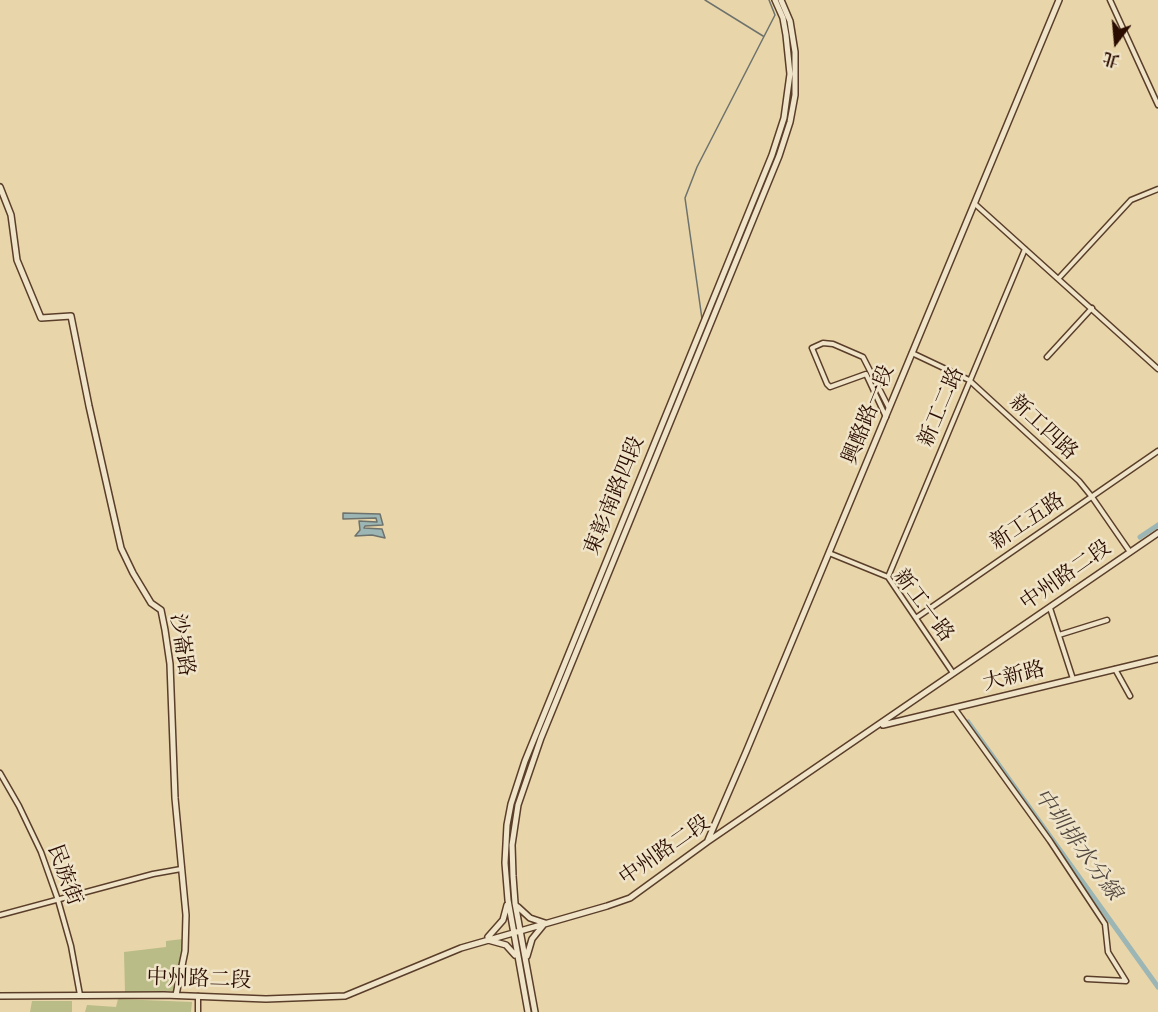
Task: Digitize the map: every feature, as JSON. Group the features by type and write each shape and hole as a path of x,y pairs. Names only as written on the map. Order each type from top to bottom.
{"street":[{"name":"東彰南路四段","path":"535,1012 526,961 508,900 505,843 511,804 517,782 772,155 784,118 790,74 783,18 775,0"},
{"name":"東彰南路四段","path":"528,1012 518,960 512,845 518,805 524,784 779,156 790,122 795,95 796,71 790,21 781,0"},
{"name":"興酪路一段","path":"707,842 1059,0"},
{"path":"1110,0 1158,105"},
{"name":"沙崙路","path":"0,187 11,215 17,260 41,318 71,316 121,548 151,603 161,610 170,664 175,798 186,915 186,938 176,995"},
{"path":"1059,278 1131,200 1158,189"},
{"path":"975,204 1158,369"},
{"name":"新工二路","path":"888,577 1025,249"},
{"path":"1047,357 1092,308"},
{"path":"886,417 866,374 831,387 827,384 812,348 824,343 833,344 863,357 889,409"},
{"name":"新工四路","path":"912,353 969,380 1078,481 1092,497 1130,552"},
{"name":"新工五路","path":"916,618 1158,451"},
{"name":"中州路二段","path":"0,996 176,995 266,999 345,996 486,939 630,898 707,842 1158,533"},
{"name":"新工一路","path":"829,553 888,577 953,673"},
{"path":"1050,608 1073,680"},
{"path":"1059,635 1107,620"},
{"name":"大新路","path":"878,726 1158,659"},
{"path":"1115,669 1130,696"},
{"path":"955,709 1050,841 1105,924 1108,952 1126,981 1087,979"},
{"name":"民族街","path":"0,773 41,852 71,946 80,995"},
{"path":"0,915 142,876 181,869"},
{"path":"486,939 497,929 508,900"},
{"path":"515,903 523,914 545,923 532,939 526,961"},
{"path":"486,939 506,945 518,960"},
{"path":"198,996 198,1012"}],"green space":[{"path":"183,939 175,991 125,992 124,952 166,947 166,941"},
{"path":"118,999 192,1002 191,1012 85,1012 87,1005 116,1007"},
{"path":"32,1001 72,1001 72,1012 30,1012"}],"water":[{"path":"343,513 380,514 383,525 365,526 364,528 382,529 385,538 372,535 355,536 360,530 359,521 377,522 376,518 343,519"}],"waterway":[{"path":"705,0 763,36"},
{"path":"702,319 685,198 697,167 775,15 769,0"},
{"path":"1140,537 1158,525"},
{"name":"中圳排水分線","path":"968,722 1158,987"}]}
